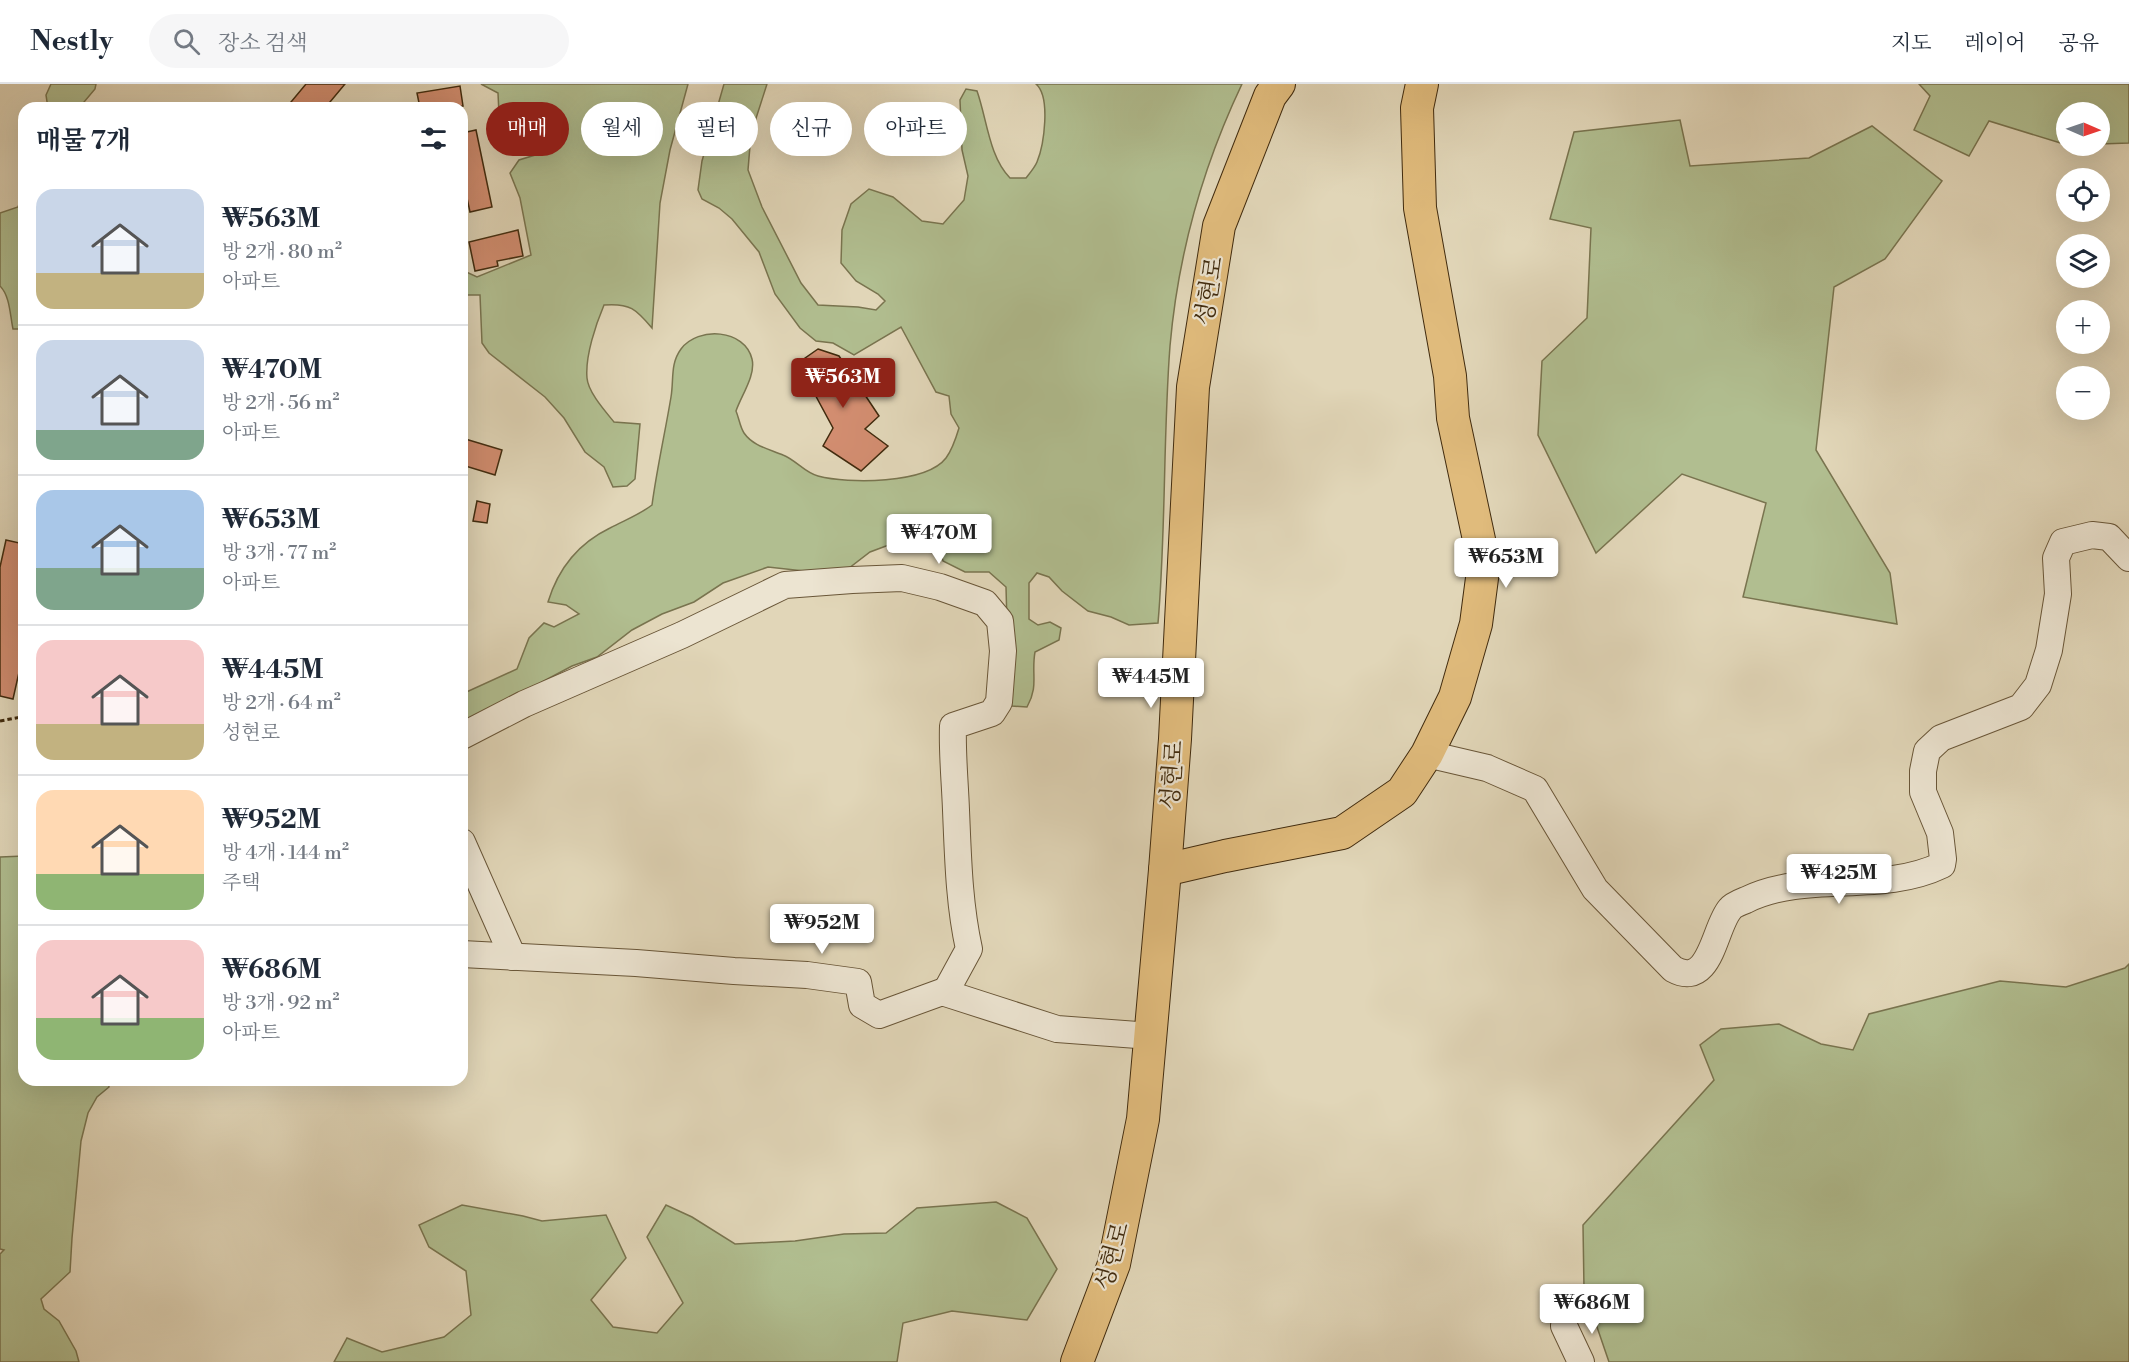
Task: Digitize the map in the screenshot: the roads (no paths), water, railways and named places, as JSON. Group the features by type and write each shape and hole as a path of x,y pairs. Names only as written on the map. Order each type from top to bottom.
{"main road":[{"name":"성현로","path":"1077,1362 1114,1264 1143,1119 1175,739 1193,387 1219,226 1270,96 1279,84"},
{"path":"1165,870 1342,833 1402,792 1427,754 1455,697 1476,624 1484,563 1453,418 1450,376 1420,208 1416,108 1422,84"}],"street":[{"path":"1427,754 1487,768 1535,789 1595,889 1673,969 1681,974 1691,973 1705,965 1730,908 1748,899 1786,886 1897,880 1942,865 1940,833 1923,792 1923,771 1927,751 1941,738 2020,707 2038,685 2049,650 2058,594 2056,558 2063,542 2092,535 2109,537 2129,558"},
{"path":"468,733 524,704 682,635 785,585 902,578 940,587 985,603 1000,621 1003,651 999,702 992,713 953,726 957,858 961,884 962,920 969,949 945,993"},
{"path":"468,856 513,957"},
{"path":"468,954 807,975 858,982 862,1005 879,1015 942,992 1057,1029 1150,1036"},
{"path":"1564,1326 1581,1362"}]}
